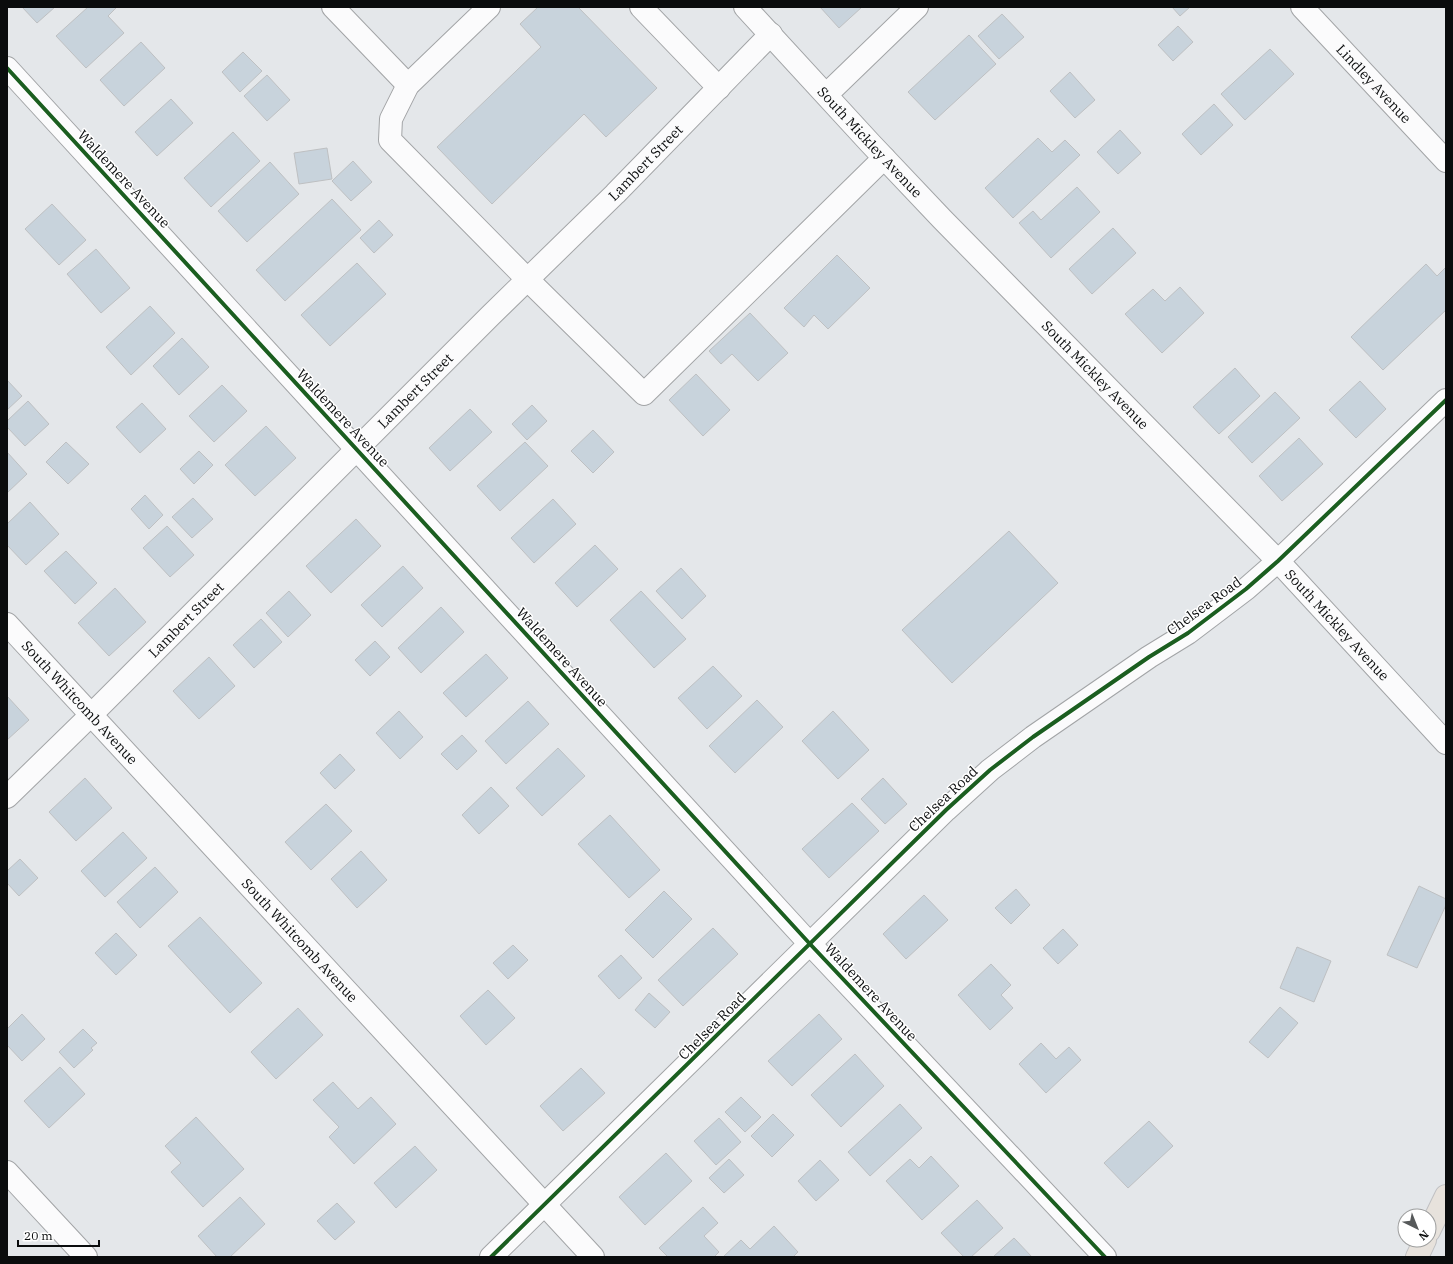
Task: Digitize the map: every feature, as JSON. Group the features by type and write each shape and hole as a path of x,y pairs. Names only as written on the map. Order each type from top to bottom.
{"main road":[{"path":"1437,1215 1446,1196"}],"street":[{"path":"333,7 408,85"},
{"path":"489,7 408,85 391,119 390,140 527,279 644,394 884,158"},
{"path":"641,7 719,88"},
{"name":"South Mickley Avenue","path":"745,7 942,219 1278,561 1446,743"},
{"path":"826,94 917,7"},
{"name":"Lindley Avenue","path":"1302,7 1446,161"},
{"name":"Lambert Street","path":"7,797 527,279 615,194 771,34"},
{"name":"Waldemere Avenue","path":"7,68 810,944 1105,1257"},
{"name":"Chelsea Road","path":"491,1257 946,810 990,770 1033,736 1149,657 1188,633 1246,590 1446,400"},
{"name":"South Whitcomb Avenue","path":"7,624 593,1257"},
{"path":"7,1172 86,1257"}],"building":[{"path":"22,7 55,7 37,23"},
{"path":"88,7 117,7 108,16 124,33 86,68 56,36"},
{"path":"538,7 578,7 657,88 606,137 584,114 492,204 437,147 541,47 520,24"},
{"path":"820,7 862,7 839,28"},
{"path":"1172,7 1190,7 1180,16"},
{"path":"1002,14 1024,37 999,59 978,36"},
{"path":"1178,26 1193,42 1173,61 1158,45"},
{"path":"969,35 996,64 935,120 908,92"},
{"path":"141,42 165,68 124,106 100,80"},
{"path":"1270,49 1294,74 1245,120 1221,94"},
{"path":"243,52 262,71 240,92 222,72"},
{"path":"1070,72 1095,100 1075,118 1050,91"},
{"path":"267,75 290,100 267,121 244,96"},
{"path":"171,99 193,123 157,156 135,132"},
{"path":"1214,104 1233,125 1201,155 1182,134"},
{"path":"1120,130 1141,153 1118,174 1097,152"},
{"path":"233,132 260,161 211,207 184,178"},
{"path":"1038,138 1052,152 1065,140 1080,155 1013,218 985,188"},
{"path":"327,148 332,179 299,184 294,153"},
{"path":"353,161 372,182 351,201 332,181"},
{"path":"270,162 299,194 247,242 218,211"},
{"path":"1077,187 1100,212 1051,258 1019,223 1033,211 1041,220"},
{"path":"332,199 361,230 285,301 256,270"},
{"path":"52,204 86,240 59,265 25,229"},
{"path":"379,220 393,235 374,253 360,238"},
{"path":"1113,228 1136,253 1092,294 1069,269"},
{"path":"96,249 130,288 101,313 67,274"},
{"path":"837,255 870,288 828,329 814,315 804,327 784,308"},
{"path":"357,263 386,294 330,346 301,315"},
{"path":"1426,264 1437,276 1446,267 1446,310 1383,370 1351,337"},
{"path":"1180,287 1204,313 1162,353 1125,314 1153,289 1165,301"},
{"path":"150,306 175,333 131,375 106,347"},
{"path":"750,313 788,353 758,381 732,354 721,364 709,351"},
{"path":"182,338 209,367 179,395 153,366"},
{"path":"1235,368 1260,396 1219,434 1193,407"},
{"path":"696,374 730,410 703,436 669,400"},
{"path":"7,380 22,396 7,410"},
{"path":"1360,381 1386,409 1356,438 1329,410"},
{"path":"222,385 247,411 214,442 189,416"},
{"path":"1275,392 1300,418 1252,463 1228,437"},
{"path":"28,401 49,424 25,446 7,427 7,421"},
{"path":"142,403 166,429 140,453 116,427"},
{"path":"532,405 547,421 527,440 512,424"},
{"path":"470,409 492,432 450,471 429,448"},
{"path":"266,426 296,458 255,496 225,465"},
{"path":"593,430 614,452 593,473 571,451"},
{"path":"1299,438 1323,464 1282,501 1259,476"},
{"path":"66,442 89,464 68,484 46,462"},
{"path":"525,442 548,466 500,511 477,486"},
{"path":"199,451 213,465 194,484 180,469"},
{"path":"7,452 27,474 7,493"},
{"path":"145,495 163,515 149,529 131,509"},
{"path":"193,498 213,519 192,538 172,517"},
{"path":"553,499 576,524 534,563 511,538"},
{"path":"30,502 59,534 26,565 7,545 7,524"},
{"path":"356,519 381,546 331,593 306,566"},
{"path":"167,526 194,555 170,577 143,548"},
{"path":"1009,531 1058,583 952,683 902,630"},
{"path":"595,545 618,569 577,607 555,583"},
{"path":"66,551 97,583 75,604 44,571"},
{"path":"403,566 423,588 382,627 361,605"},
{"path":"681,568 706,596 682,619 656,591"},
{"path":"115,588 146,622 109,656 78,623"},
{"path":"289,591 311,615 288,637 266,613"},
{"path":"641,591 686,639 654,668 610,620"},
{"path":"441,607 464,632 421,673 398,648"},
{"path":"261,619 282,642 254,668 233,645"},
{"path":"375,641 390,657 370,676 355,660"},
{"path":"486,654 508,678 466,717 443,693"},
{"path":"209,657 235,686 199,719 173,691"},
{"path":"713,666 742,696 707,729 678,698"},
{"path":"7,696 29,720 7,740"},
{"path":"757,700 783,727 735,773 709,746"},
{"path":"528,701 549,724 506,764 485,741"},
{"path":"399,711 423,737 400,759 376,733"},
{"path":"833,711 869,750 838,779 802,741"},
{"path":"462,735 477,751 457,770 441,754"},
{"path":"558,748 585,776 542,816 516,788"},
{"path":"340,754 355,770 335,789 320,773"},
{"path":"85,778 112,808 76,841 49,812"},
{"path":"883,778 907,804 885,824 861,799"},
{"path":"491,787 509,806 479,834 462,815"},
{"path":"852,803 879,831 829,878 802,849"},
{"path":"326,804 352,831 311,870 285,842"},
{"path":"610,815 660,870 629,898 578,844"},
{"path":"123,832 147,858 105,897 81,871"},
{"path":"361,851 387,880 357,908 331,879"},
{"path":"20,859 38,878 19,896 7,883 7,871"},
{"path":"155,867 178,892 140,928 117,902"},
{"path":"1419,886 1446,899 1446,905 1417,968 1387,955"},
{"path":"1016,889 1030,905 1011,924 995,908"},
{"path":"664,891 692,919 653,958 625,930"},
{"path":"924,895 948,920 906,959 883,934"},
{"path":"200,917 262,983 230,1013 168,946"},
{"path":"713,928 738,954 683,1006 658,980"},
{"path":"1063,929 1078,945 1058,964 1043,948"},
{"path":"116,933 137,955 116,975 95,953"},
{"path":"513,945 528,960 508,979 493,963"},
{"path":"1297,947 1331,961 1314,1002 1280,988"},
{"path":"621,955 642,978 619,999 598,976"},
{"path":"991,964 1011,985 1001,995 1013,1008 990,1030 958,995"},
{"path":"488,990 515,1018 486,1045 460,1016"},
{"path":"649,993 670,1012 655,1028 635,1010"},
{"path":"1280,1007 1298,1023 1268,1058 1249,1042"},
{"path":"298,1008 323,1035 276,1079 251,1052"},
{"path":"22,1014 45,1039 22,1061 7,1045 7,1029"},
{"path":"819,1014 842,1039 792,1086 768,1061"},
{"path":"83,1029 97,1043 91,1048 93,1050 74,1068 59,1052"},
{"path":"1041,1043 1056,1059 1069,1047 1081,1060 1046,1093 1019,1064"},
{"path":"855,1054 884,1086 841,1127 811,1095"},
{"path":"60,1067 85,1094 49,1128 24,1101"},
{"path":"581,1068 605,1093 563,1131 540,1106"},
{"path":"333,1082 358,1109 371,1097 396,1124 354,1164 329,1137 339,1127 313,1100"},
{"path":"741,1097 761,1117 745,1132 725,1112"},
{"path":"900,1104 922,1128 870,1176 848,1152"},
{"path":"773,1114 794,1135 772,1157 751,1136"},
{"path":"196,1117 244,1169 203,1207 171,1172 181,1163 165,1146"},
{"path":"719,1118 741,1142 716,1165 694,1141"},
{"path":"1149,1121 1173,1146 1128,1188 1104,1163"},
{"path":"415,1146 437,1170 396,1208 374,1183"},
{"path":"666,1153 692,1181 645,1225 619,1197"},
{"path":"931,1156 959,1186 922,1220 886,1181 910,1159 919,1168"},
{"path":"729,1159 744,1175 724,1193 709,1178"},
{"path":"820,1160 839,1180 816,1201 798,1181"},
{"path":"240,1197 265,1224 230,1257 217,1257 198,1236"},
{"path":"977,1200 1003,1228 971,1257 964,1257 941,1233"},
{"path":"337,1203 355,1222 335,1240 317,1221"},
{"path":"703,1207 718,1223 704,1236 719,1252 714,1257 668,1257 659,1248"},
{"path":"774,1226 798,1252 793,1257 723,1257 741,1240 750,1249"},
{"path":"1014,1238 1032,1257 993,1257"}],"cycle path":[{"path":"7,68 810,944 1105,1257"},
{"path":"491,1257 946,810 990,770 1033,737 1149,657 1188,633 1246,589 1278,561 1446,400"}]}
